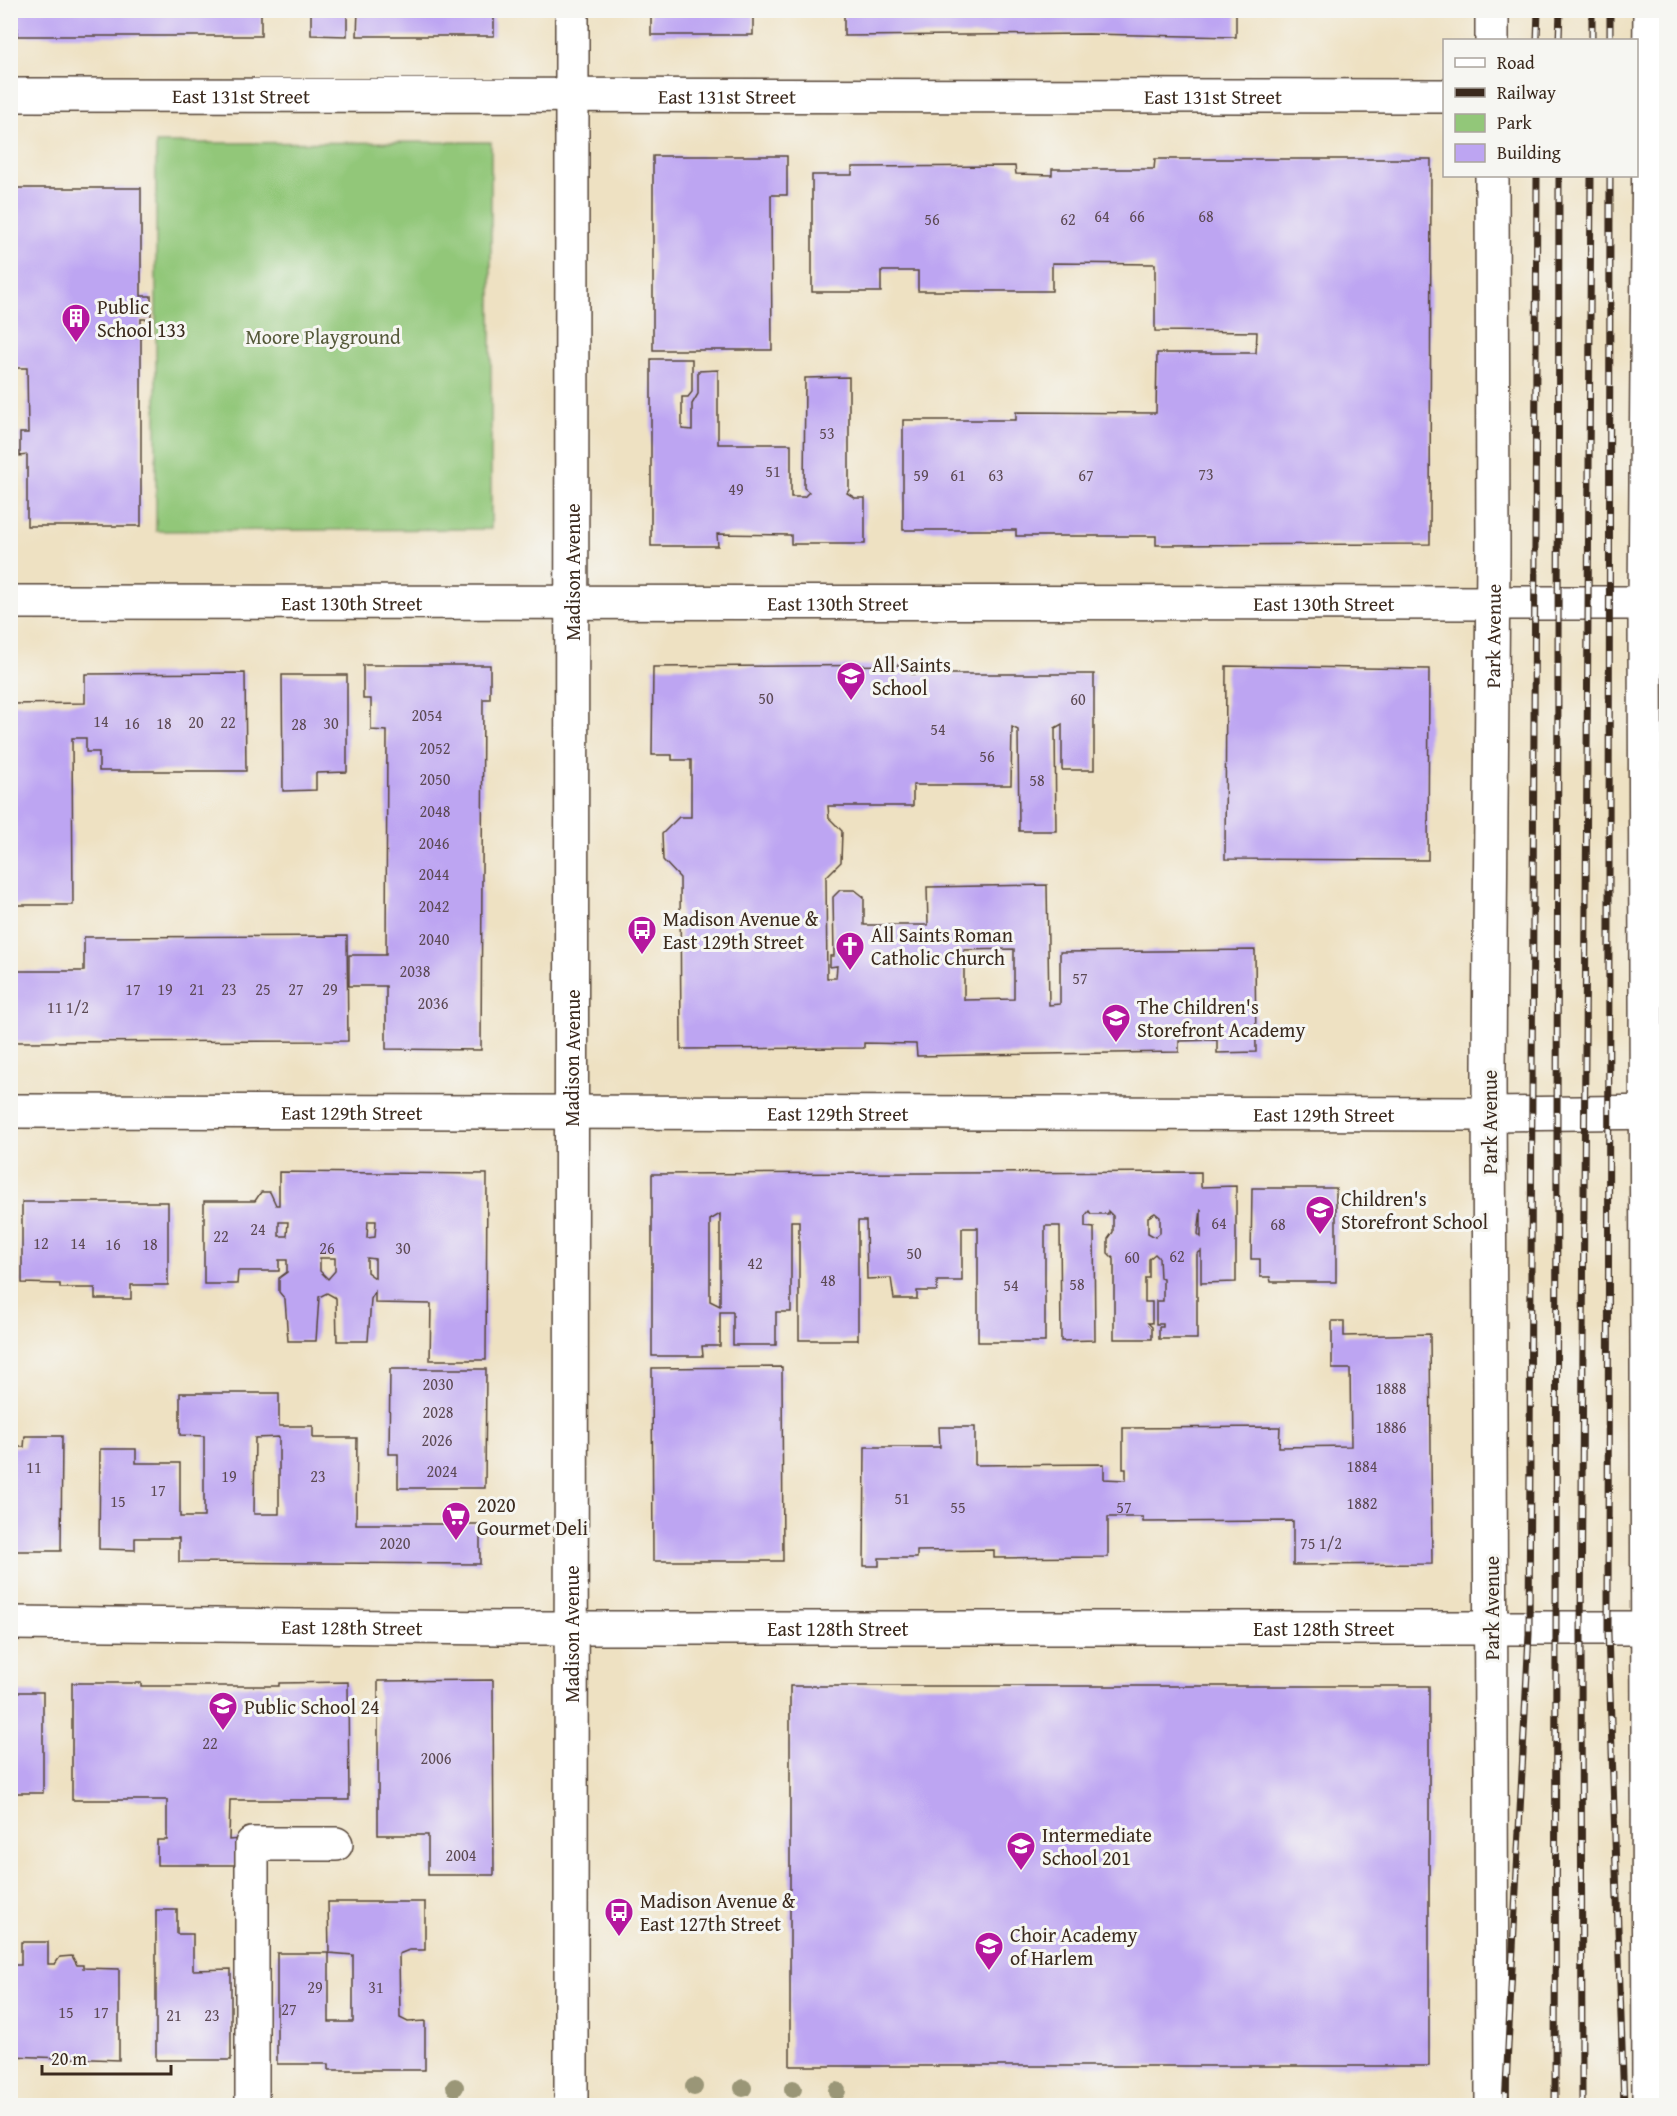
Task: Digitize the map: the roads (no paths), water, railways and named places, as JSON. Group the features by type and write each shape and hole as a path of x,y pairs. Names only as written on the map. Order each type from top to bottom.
{"street":[{"name":"Madison Avenue","path":"571,2106 572,10"},
{"path":"1492,10 1492,39"},
{"path":"1649,2106 1657,1628 1656,603 1650,10"},
{"name":"East 131st Street","path":"10,95 1443,96"},
{"name":"Park Avenue","path":"1492,177 1489,1114 1492,2106"},
{"name":"East 130th Street","path":"10,602 1656,603"},
{"name":"East 129th Street","path":"10,1111 1489,1114 1657,1112"},
{"name":"East 128th Street","path":"10,1623 571,1628 1492,1630 1657,1628"},
{"path":"252,2106 252,1844 336,1844"}],"railway":[{"path":"1537,39 1538,10"},
{"path":"1559,39 1560,10"},
{"path":"1592,10 1592,39"},
{"path":"1610,10 1610,39"},
{"path":"1505,2106 1529,1634 1537,177"},
{"path":"1555,2106 1559,177"},
{"path":"1582,2106 1581,1633 1591,177"},
{"path":"1610,177 1608,1632 1624,2106"}],"place":[{"name":"Public School 133","path":"76,344"},
{"name":"All Saints School","path":"851,702"},
{"name":"Madison Avenue & East 129th Street","path":"642,956"},
{"name":"All Saints Roman Catholic Church","path":"850,972"},
{"name":"The Children's Storefront Academy","path":"1116,1044"},
{"name":"Children's Storefront School","path":"1320,1236"},
{"name":"2020 Gourmet Deli","path":"456,1542"},
{"name":"Public School 24","path":"223,1732"},
{"name":"Intermediate School 201","path":"1021,1872"},
{"name":"Madison Avenue & East 127th Street","path":"619,1938"},
{"name":"Choir Academy of Harlem","path":"989,1972"}],"park label":[{"name":"Moore Playground","path":"323,336"}]}
